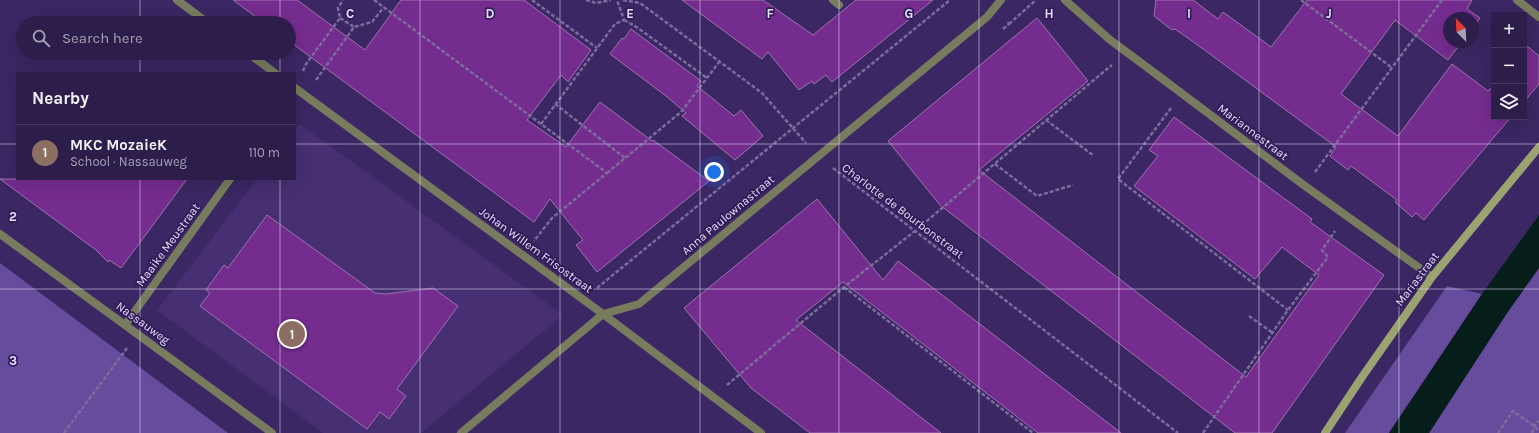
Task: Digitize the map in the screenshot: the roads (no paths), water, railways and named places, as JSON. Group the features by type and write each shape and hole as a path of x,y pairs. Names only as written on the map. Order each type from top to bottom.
{"street":[{"path":"177,0 199,16"},
{"name":"Anna Paulownastraat","path":"461,433 603,314 639,304 987,17 1001,0"},
{"name":"Mariannestraat","path":"1064,0 1130,55 1305,186 1432,277"},
{"path":"1516,0 1539,17"},
{"path":"257,60 274,72"},
{"name":"Johan Willem Frisostraat","path":"296,89 583,299 761,433"},
{"name":"Mariastraat","path":"1325,433 1432,277 1539,147"},
{"name":"Maaike Meustraat","path":"125,324 229,180"},
{"name":"Nassauweg","path":"0,234 272,433"}],"place":[{"name":"MKC MozaieK","path":"292,334"}]}
